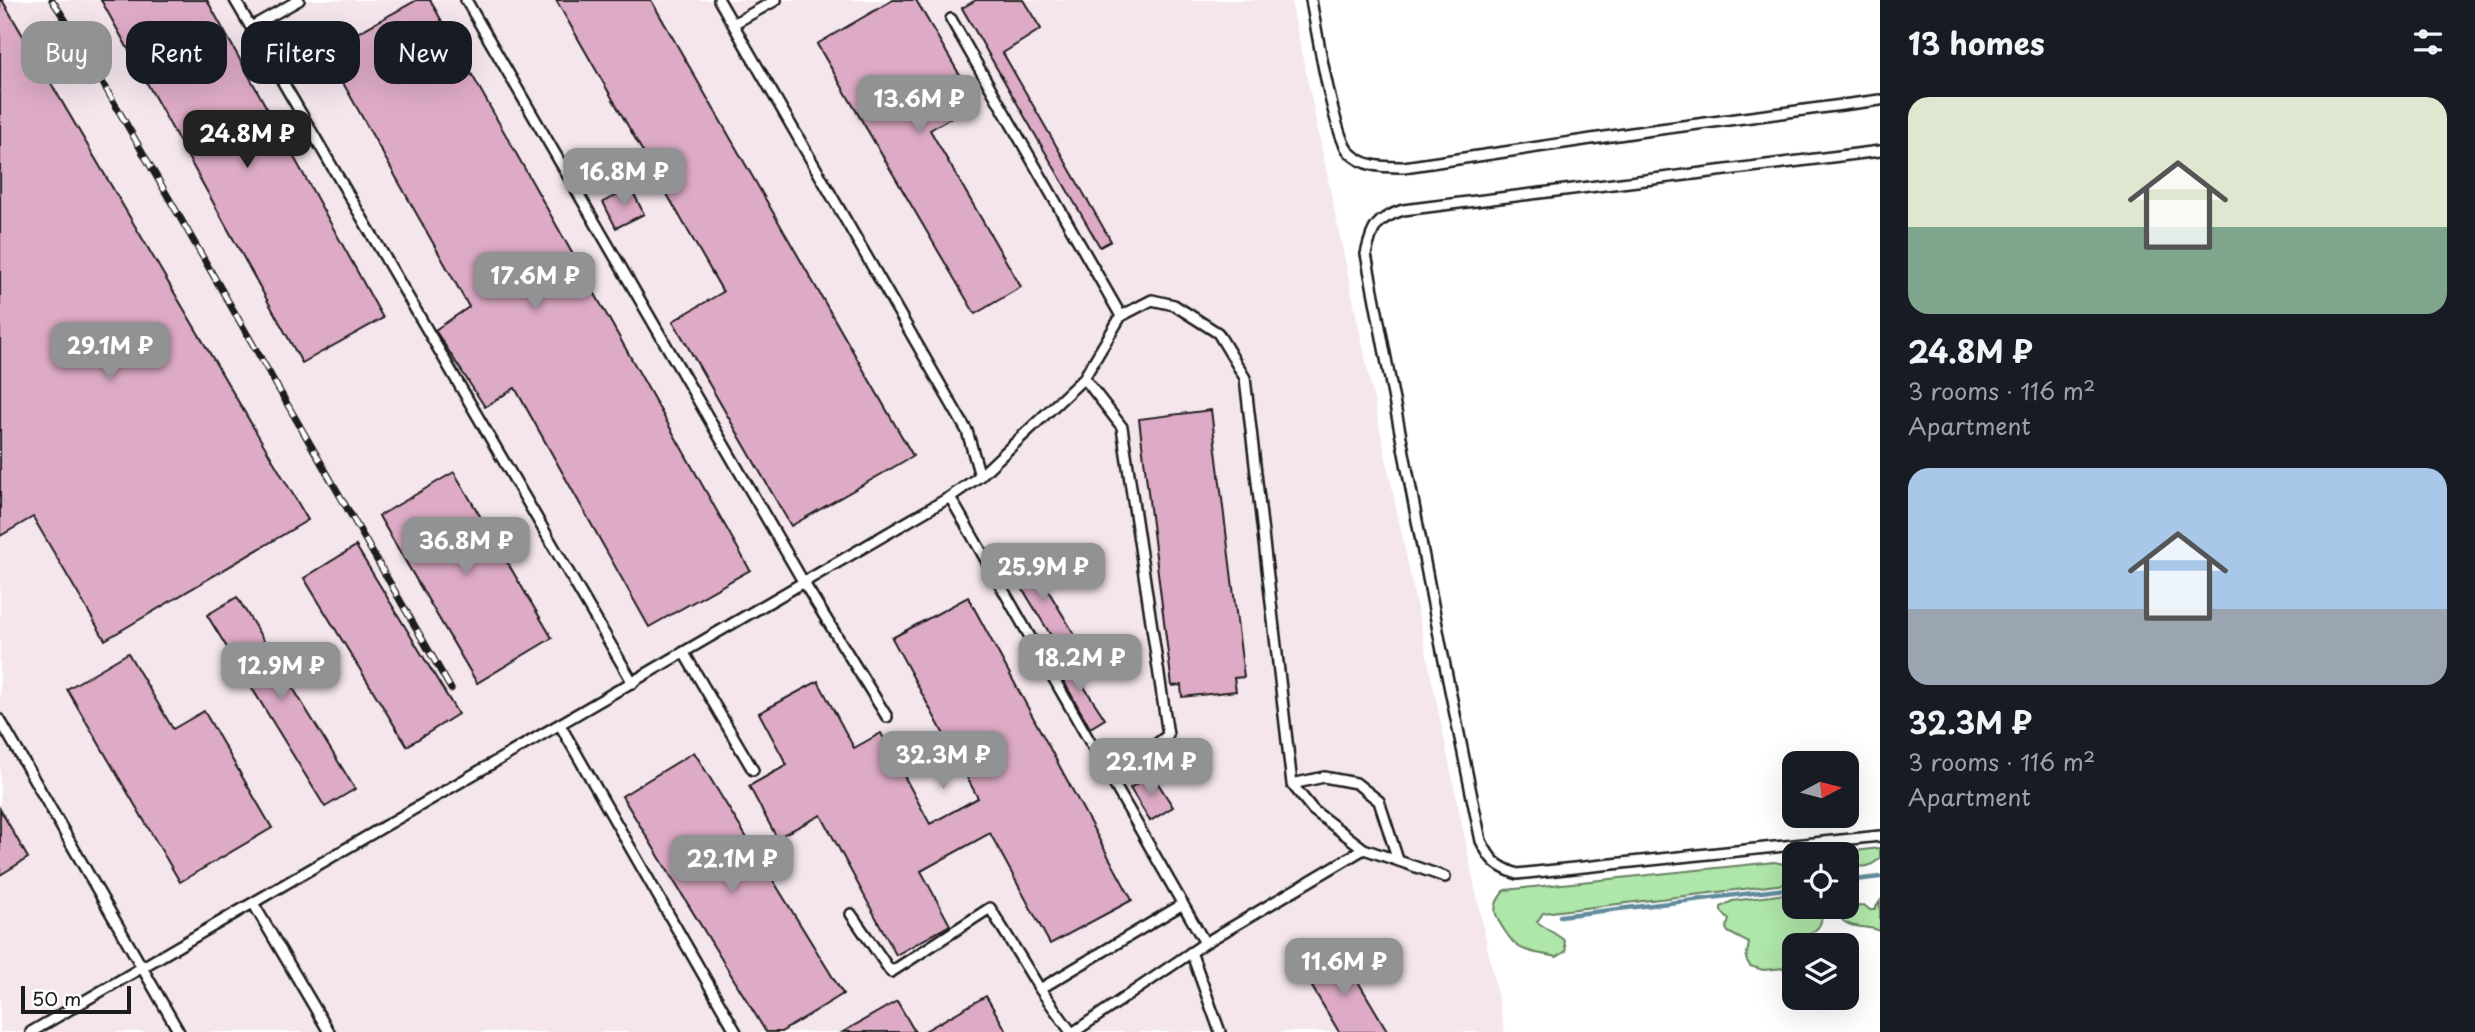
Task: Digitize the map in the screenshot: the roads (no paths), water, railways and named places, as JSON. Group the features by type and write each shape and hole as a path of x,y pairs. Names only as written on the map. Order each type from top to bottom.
{"lane":[{"path":"235,0 247,21"},
{"path":"262,21 299,0"},
{"path":"466,0 804,583 887,717"},
{"path":"719,0 967,431 980,476"},
{"path":"733,24 776,0"},
{"path":"1311,0 1337,129 1347,150 1364,164 1379,167 1404,167 1880,100"},
{"path":"951,19 1121,316"},
{"path":"284,84 633,683"},
{"path":"1880,151 1403,210 1385,216 1376,225 1370,235 1366,254 1481,841 1489,856 1500,867 1517,874 1880,836"},
{"path":"31,1032 950,498 980,476 1084,378 1121,316 1152,300 1174,305 1218,333 1244,378 1292,784 1314,810 1364,849 1445,877"},
{"path":"1084,378 1122,427 1168,734 1111,779"},
{"path":"950,498 1205,943"},
{"path":"684,653 753,770"},
{"path":"0,720 179,1032"},
{"path":"560,726 736,1032"},
{"path":"1292,784 1324,777 1356,783 1379,800 1398,860"},
{"path":"851,914 891,972 990,908 1040,989 1073,1032 1205,943 1364,849"},
{"path":"253,903 329,1032"},
{"path":"1040,989 1183,904"},
{"path":"1191,952 1220,1032"}],"waterway":[{"path":"1859,879 1880,877"},
{"path":"1560,916 1782,889"}],"railway":[{"path":"52,0 74,33 451,689"}]}
